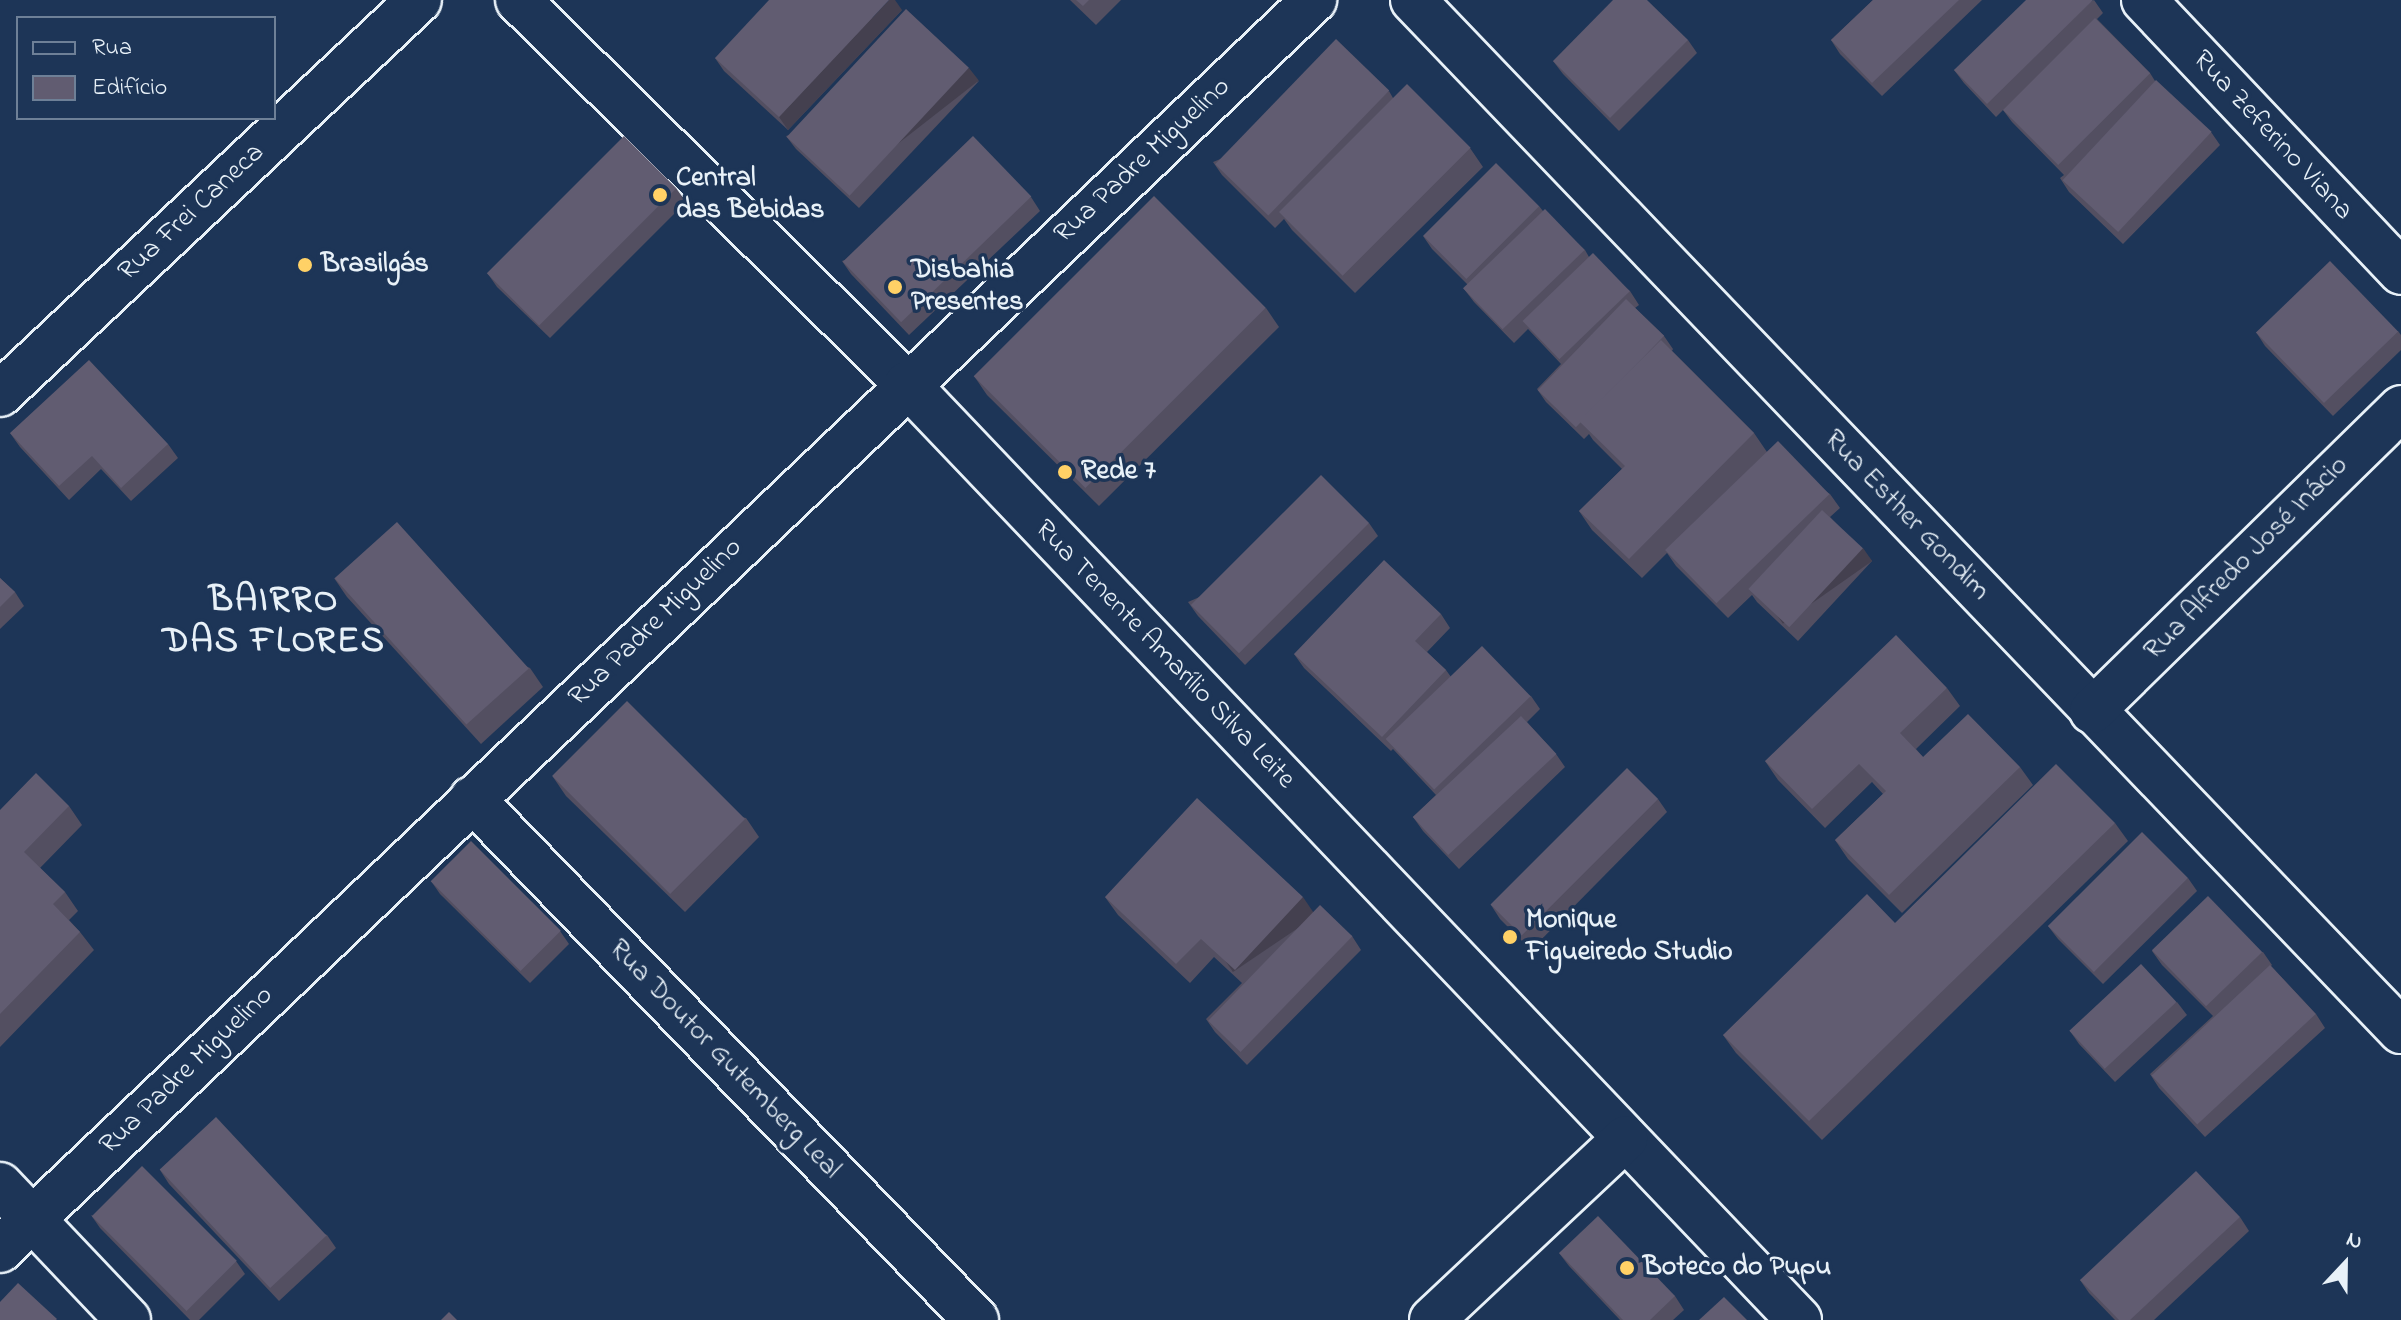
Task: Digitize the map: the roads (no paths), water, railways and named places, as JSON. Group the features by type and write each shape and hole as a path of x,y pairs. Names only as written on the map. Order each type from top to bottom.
{"street":[{"name":"Rua Frei Caneca","path":"0,394 419,0"},
{"name":"Rua Tenente Amarílio Silva Leite","path":"518,0 907,384 1799,1320"},
{"name":"Rua Padre Miguelino","path":"0,1250 1314,0"},
{"name":"Rua Esther Gondim","path":"1413,0 2401,1031"},
{"name":"Rua Zeferino Viana","path":"2144,0 2401,272"},
{"name":"Rua Alfredo José Inácio","path":"2092,711 2401,408"},
{"name":"Rua Doutor Gutemberg Leal","path":"472,799 976,1320"},
{"path":"1432,1320 1625,1139"},
{"path":"0,1185 128,1320"}],"place":[{"name":"Central das Bebidas","path":"660,195"},
{"name":"Brasilgás","path":"305,265"},
{"name":"Disbahia Presentes","path":"895,287"},
{"name":"Rede 7","path":"1065,472"},
{"name":"Monique Figueiredo Studio","path":"1510,937"},
{"name":"Boteco do Pupu","path":"1627,1268"}],"district":[{"name":"BAIRRO DAS FLORES","path":"274,622"}]}
